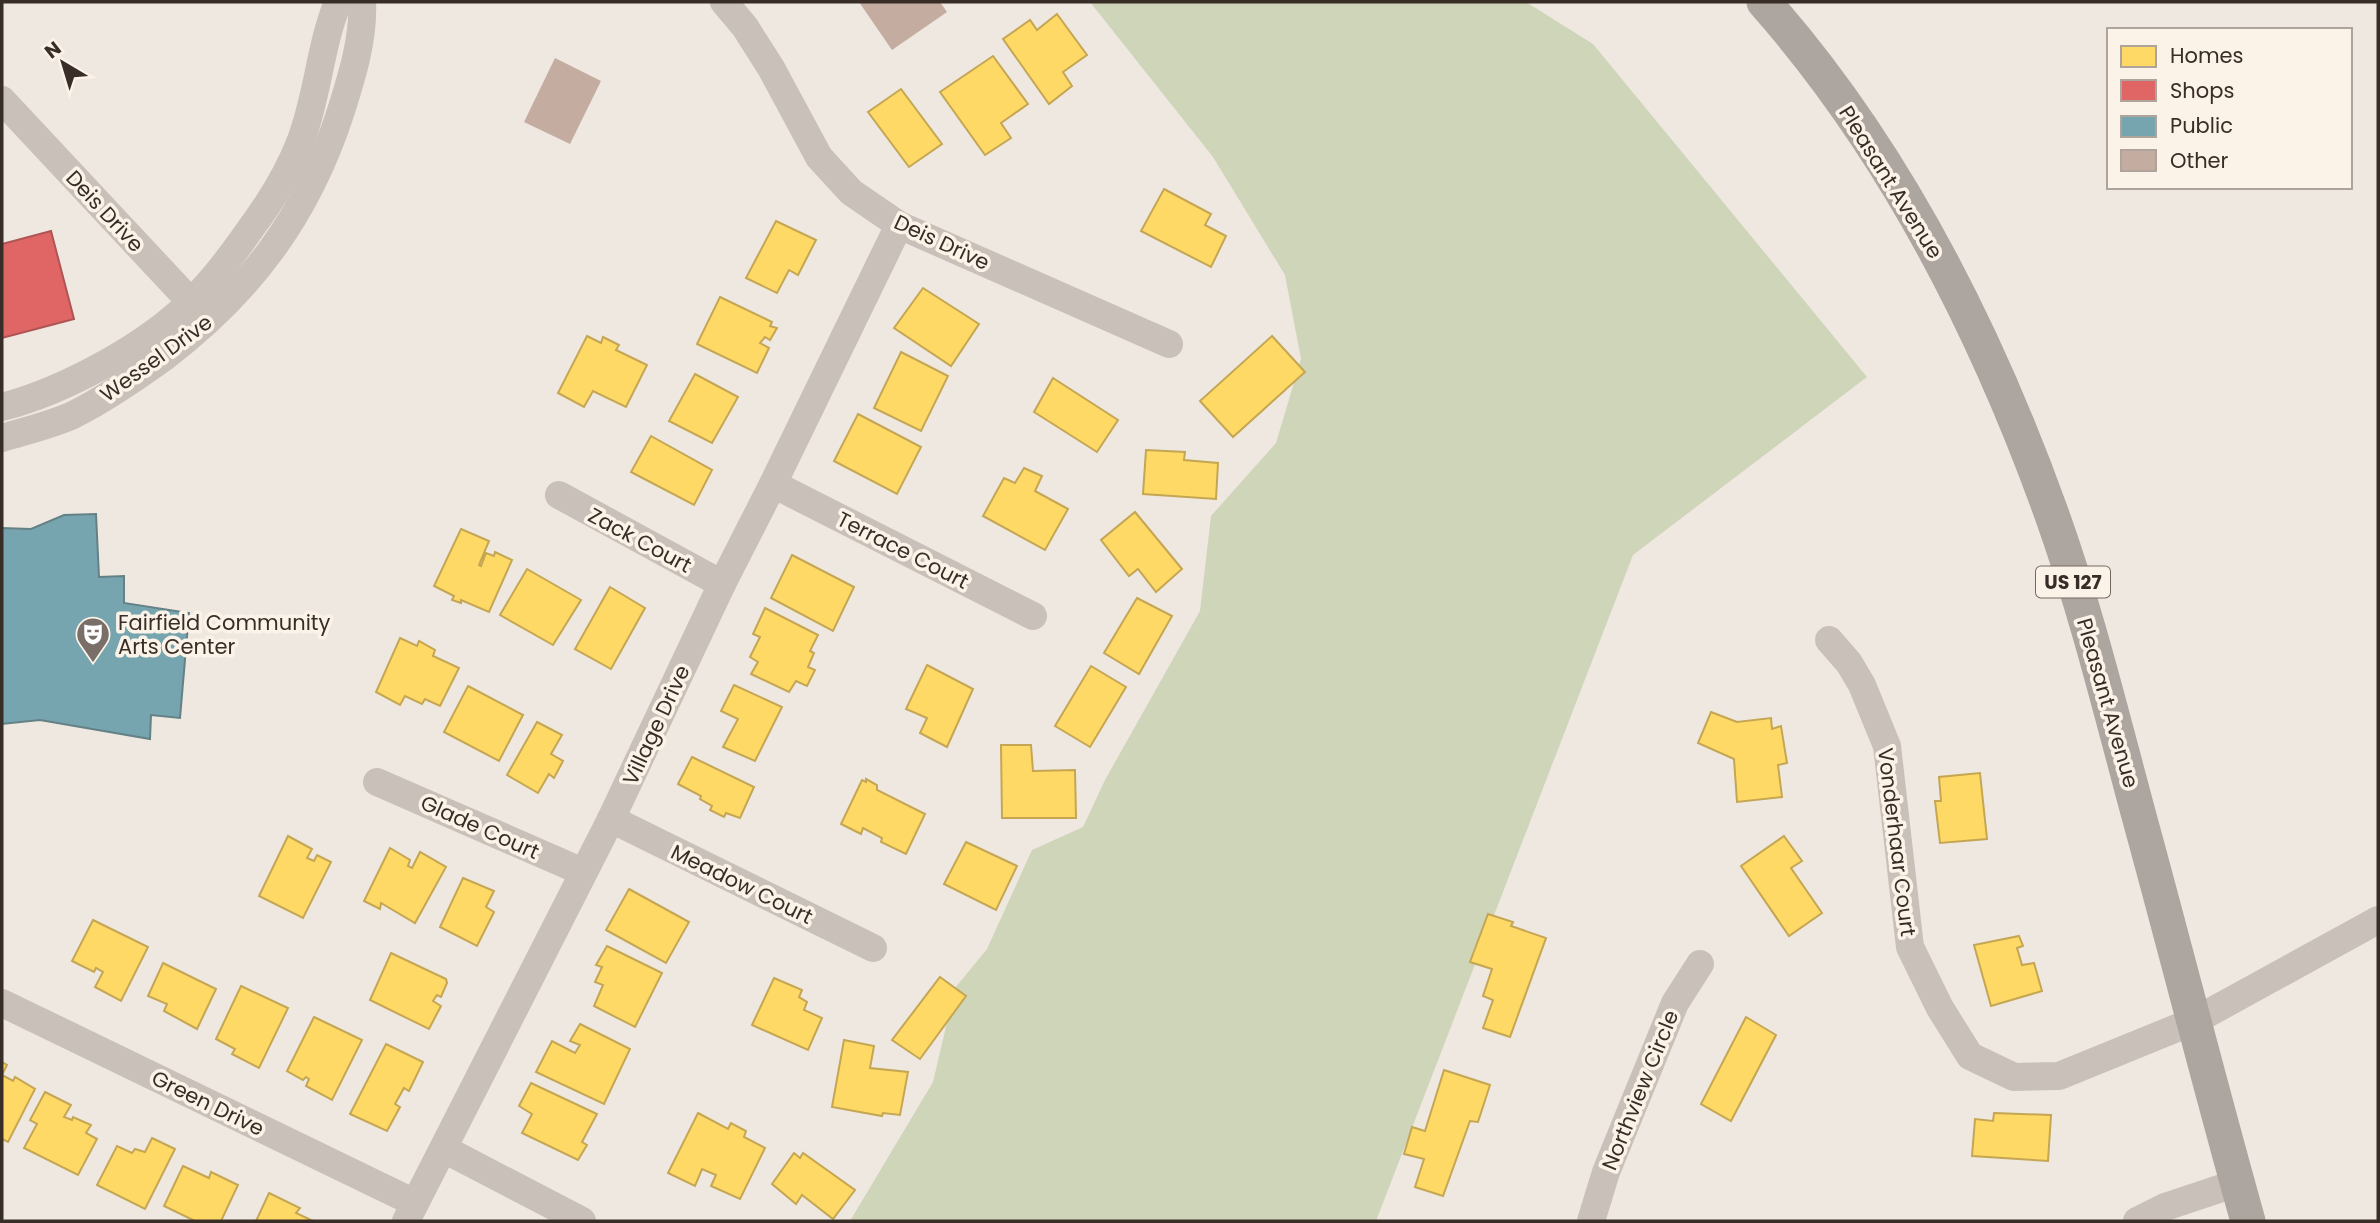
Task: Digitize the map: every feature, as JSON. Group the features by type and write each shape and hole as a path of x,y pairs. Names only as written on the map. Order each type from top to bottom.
{"main road":[{"name":"Pleasant Avenue","path":"1764,2 1863,130 1931,243 2010,406 2053,517 2080,603 2248,1221"}],"street":[{"name":"Wessel Drive","path":"2,407 66,384 200,312 226,262 285,176 301,141 314,100 331,18 338,2"},
{"name":"Wessel Drive","path":"2,438 70,416 106,397 153,365 200,312 264,262 292,220 318,172 348,87 363,17 362,2"},
{"name":"Deis Drive","path":"724,2 745,27 771,68 819,157 850,192 898,225 1169,344"},
{"name":"Deis Drive","path":"2,100 200,312"},
{"name":"Village Drive","path":"410,1212 611,819 722,584 898,225"},
{"name":"Terrace Court","path":"773,484 1033,616"},
{"name":"Zack Court","path":"559,495 722,584"},
{"name":"Vonderhaar Court","path":"1829,640 1849,663 1862,685 1887,746 1910,947 1940,1008 1970,1056 2014,1077 2059,1076 2194,1021 2378,920"},
{"name":"Glade Court","path":"377,782 583,872"},
{"name":"Meadow Court","path":"611,819 873,948"},
{"name":"Northview Circle","path":"1591,1221 1606,1172 1675,1003 1700,964"},
{"name":"Green Drive","path":"2,1003 410,1212"},
{"path":"444,1149 582,1221"},
{"path":"2137,1221 2165,1207 2237,1183"}],"green space":[{"path":"1090,2 1526,2 1593,44 1867,377 1633,555 1376,1221 850,1221 933,1082 955,988 987,949 1032,850 1083,827 1105,780 1200,611 1211,516 1276,443 1301,359 1285,275 1213,157"}],"building: Homes":[{"path":"1057,14 1087,55 1063,72 1072,86 1049,104 1003,39 1030,20 1037,30"},
{"path":"993,56 1028,104 1001,123 1011,138 985,155 940,92"},
{"path":"901,89 942,144 909,167 868,112"},
{"path":"1164,189 1211,214 1205,225 1226,236 1211,267 1141,231"},
{"path":"776,221 816,240 798,275 789,270 777,293 746,278"},
{"path":"923,288 979,324 951,366 894,328"},
{"path":"720,297 772,322 770,326 777,328 770,340 765,337 760,343 769,348 757,373 697,344"},
{"path":"587,336 601,343 603,337 619,345 616,350 647,365 626,407 593,391 584,407 558,393"},
{"path":"1272,336 1305,372 1233,437 1200,401"},
{"path":"901,352 948,376 921,431 874,408"},
{"path":"695,374 738,397 712,443 669,421"},
{"path":"1053,378 1118,420 1097,452 1034,412"},
{"path":"858,414 921,447 897,494 834,461"},
{"path":"651,436 712,470 694,505 631,472"},
{"path":"1146,450 1185,452 1184,460 1218,463 1216,499 1143,494"},
{"path":"1024,468 1042,476 1035,491 1068,509 1045,550 983,516 1004,478 1015,483"},
{"path":"1135,512 1182,569 1156,592 1138,569 1129,576 1101,540"},
{"path":"461,529 489,541 479,565 481,566 486,553 494,556 495,552 512,560 489,612 461,600 461,603 452,600 454,596 434,586"},
{"path":"792,555 854,587 833,631 771,598"},
{"path":"527,569 581,600 553,645 500,615"},
{"path":"610,587 645,608 611,669 575,649"},
{"path":"1137,598 1172,616 1139,674 1104,653"},
{"path":"765,608 818,635 810,651 814,653 808,667 815,670 807,686 796,681 789,692 751,674 758,662 750,657 760,637 753,634"},
{"path":"400,638 417,646 419,641 435,650 433,656 459,668 440,706 425,699 422,704 405,696 400,705 376,692"},
{"path":"927,665 973,689 947,747 920,733 927,718 906,709"},
{"path":"1091,666 1126,687 1090,747 1055,726"},
{"path":"734,685 782,707 755,761 723,747 738,719 721,711"},
{"path":"468,686 523,715 499,761 444,732"},
{"path":"1711,712 1737,722 1771,718 1772,729 1781,726 1787,763 1778,765 1782,797 1737,802 1734,759 1698,743"},
{"path":"537,722 562,735 551,754 563,761 554,778 549,774 538,793 507,775"},
{"path":"1001,745 1031,745 1033,771 1075,770 1076,818 1002,818"},
{"path":"692,757 754,787 740,818 726,813 724,817 710,810 712,806 700,799 701,796 678,784"},
{"path":"1980,773 1987,839 1940,843 1935,801 1941,801 1939,777"},
{"path":"866,779 877,785 877,790 925,814 906,854 881,842 882,838 863,828 861,834 841,824 862,780 866,782"},
{"path":"288,836 312,849 307,858 314,861 317,855 331,862 303,918 259,896"},
{"path":"1784,836 1802,861 1791,868 1822,913 1789,936 1741,866"},
{"path":"966,842 1017,866 996,910 944,884"},
{"path":"390,848 410,860 408,866 412,868 420,852 446,867 415,923 381,903 380,909 364,901"},
{"path":"463,878 494,891 486,907 494,912 477,946 440,927"},
{"path":"629,889 689,922 666,963 606,930"},
{"path":"1488,914 1513,922 1511,926 1546,938 1510,1037 1483,1028 1493,1000 1483,996 1492,969 1470,962"},
{"path":"93,920 148,947 121,1001 95,987 103,972 96,968 94,972 72,961"},
{"path":"2019,936 2023,946 2017,948 2022,965 2034,963 2042,991 1991,1006 1974,945"},
{"path":"607,946 662,973 635,1027 594,1006 603,985 595,982 602,967 596,965"},
{"path":"391,953 446,979 441,997 437,995 433,1001 441,1006 429,1029 370,1000"},
{"path":"163,963 216,989 197,1029 164,1011 167,1004 148,996"},
{"path":"940,977 966,996 920,1059 892,1040"},
{"path":"774,978 802,990 799,997 807,1002 804,1010 822,1018 808,1050 752,1025"},
{"path":"241,986 288,1008 259,1068 232,1054 235,1049 216,1039"},
{"path":"314,1017 362,1040 332,1100 306,1086 309,1079 306,1077 303,1080 287,1071"},
{"path":"1746,1017 1776,1035 1731,1121 1701,1104"},
{"path":"580,1024 630,1049 604,1104 536,1072 552,1041 575,1053 580,1045 570,1041"},
{"path":"844,1040 874,1046 870,1068 908,1072 900,1115 883,1113 882,1116 832,1107"},
{"path":"386,1044 423,1062 409,1091 404,1088 395,1104 400,1107 387,1131 350,1114"},
{"path":"2,1062 7,1065 2,1075"},
{"path":"1444,1070 1490,1085 1478,1122 1470,1121 1443,1196 1415,1187 1424,1159 1404,1154 1412,1127 1425,1131"},
{"path":"2,1075 13,1081 15,1077 35,1089 8,1142 2,1139"},
{"path":"531,1083 597,1114 582,1142 587,1145 578,1160 522,1133 532,1114 519,1106"},
{"path":"45,1092 71,1105 64,1117 72,1120 73,1117 91,1125 86,1133 97,1139 78,1175 24,1148 37,1124 30,1120"},
{"path":"698,1113 728,1129 731,1123 746,1131 744,1137 765,1148 740,1199 711,1186 716,1175 702,1169 695,1186 668,1173"},
{"path":"1994,1113 2051,1115 2048,1161 1972,1156 1975,1119 1993,1121"},
{"path":"152,1138 175,1149 145,1209 97,1185 117,1146 132,1153 135,1149 145,1152"},
{"path":"794,1153 800,1158 803,1153 855,1190 833,1219 802,1195 796,1204 772,1184"},
{"path":"183,1166 209,1178 211,1172 238,1185 221,1221 195,1221 164,1206"},
{"path":"269,1193 300,1208 296,1213 313,1221 256,1221"}],"building: Shops":[{"path":"51,231 74,319 2,338 2,244"}],"building: Public":[{"name":"Fairfield Community Arts Center","path":"96,514 99,577 124,576 124,603 189,613 180,718 151,715 150,739 40,720 2,724 2,528 31,529 64,515"}],"building: Other":[{"path":"859,2 940,2 947,12 892,50"},
{"path":"555,58 601,81 570,144 524,122"}],"place":[{"name":"Fairfield Community Arts Center","path":"93,664"}]}
